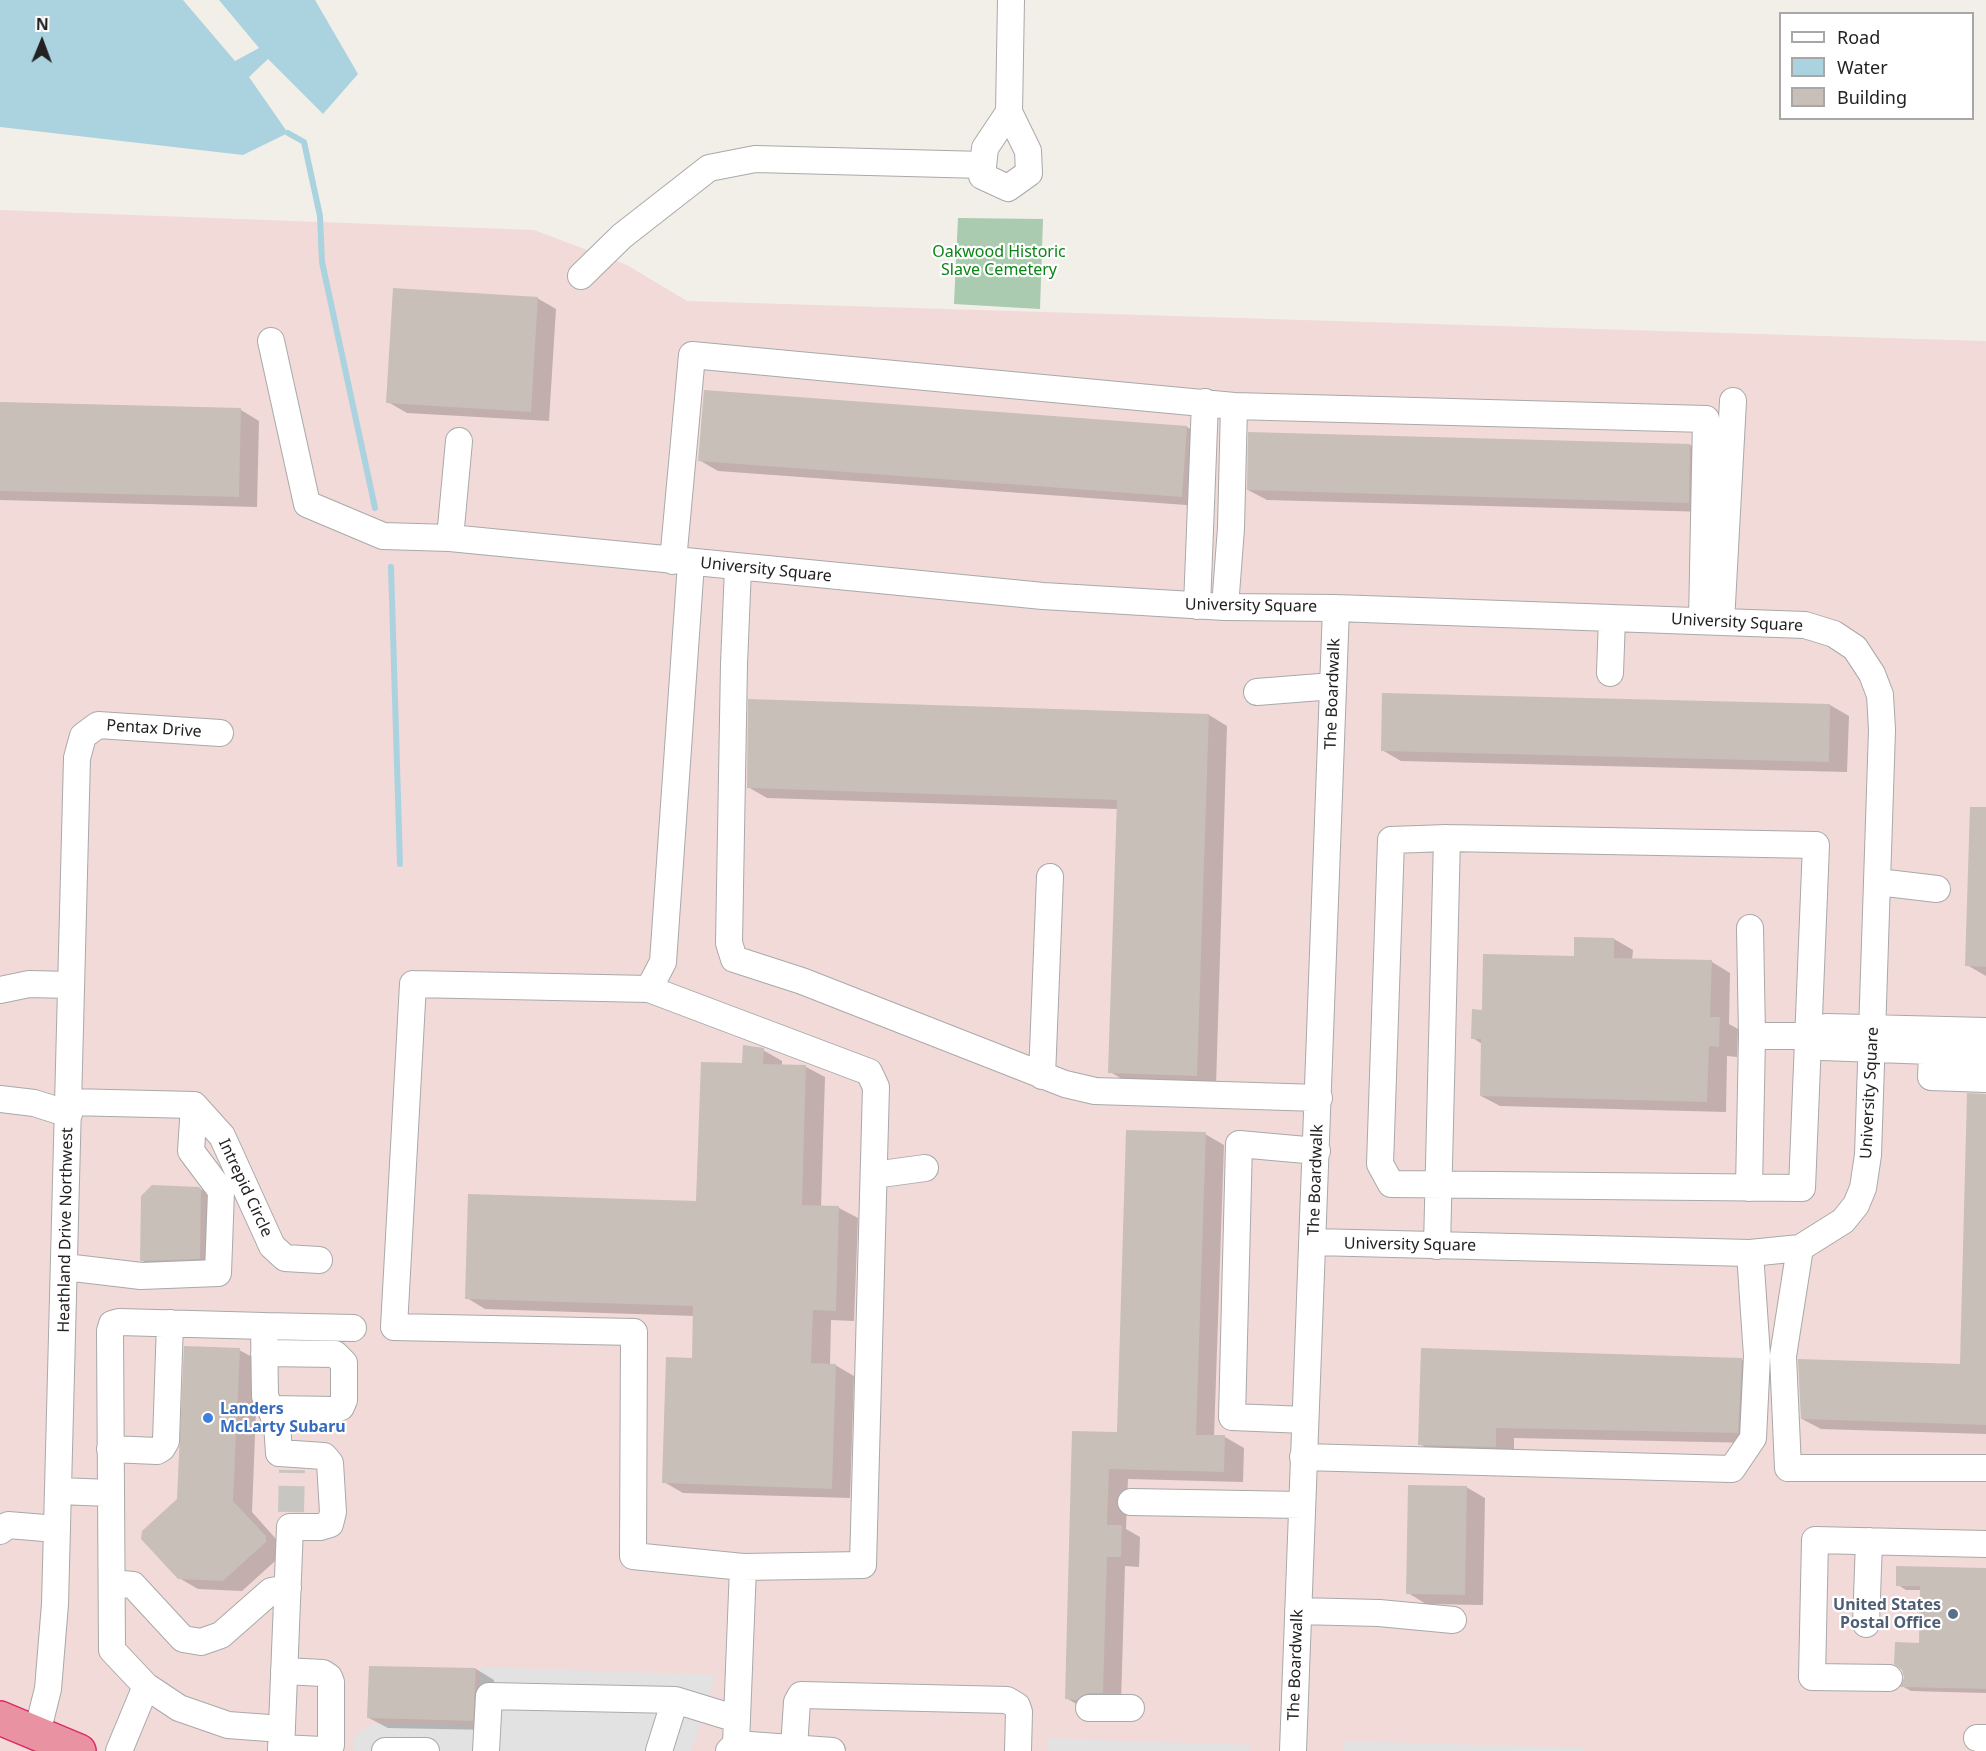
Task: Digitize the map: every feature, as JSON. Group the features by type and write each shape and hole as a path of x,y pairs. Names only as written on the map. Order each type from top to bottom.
{"highway":[{"path":"0,1718 79,1751"}],"street":[{"path":"1009,112 985,148 982,176 1008,188 1029,173 1028,151 1009,112 1011,0"},
{"path":"581,276 622,236 709,168 755,159 983,165"},
{"name":"University Square","path":"271,341 307,504 383,536 450,538 1042,596 1197,606 1336,608 1805,625 1834,634 1855,648 1872,674 1880,695 1882,730 1868,1155 1863,1188 1856,1205 1843,1221 1800,1248 1750,1253 1314,1242"},
{"path":"649,989 663,962 692,355 1234,406 1706,419 1711,621"},
{"path":"1711,621 1733,401"},
{"path":"1197,606 1205,402"},
{"path":"1225,607 1231,528 1234,406"},
{"path":"450,538 459,441"},
{"path":"738,568 729,943 735,959 802,981 1065,1084 1095,1091 1319,1098"},
{"name":"The Boardwalk","path":"1293,1751 1303,1457 1314,1242 1336,608"},
{"path":"1610,673 1612,618"},
{"path":"1257,692 1333,686"},
{"name":"Pentax Drive","path":"90,731 98,725 220,733"},
{"name":"Heathland Drive Northwest","path":"37,1733 48,1689 57,1529 77,758 83,736 90,731"},
{"path":"1437,1246 1447,838"},
{"path":"1447,838 1816,844 1810,1036 1802,1188 1391,1184 1380,1164 1391,840 1447,838"},
{"path":"1042,1076 1050,877"},
{"path":"1878,882 1937,889"},
{"path":"1749,1188 1752,1036 1750,928"},
{"path":"0,990 29,984 71,985"},
{"path":"413,984 649,989 869,1072 876,1087 874,1175 863,1565 743,1567 633,1556 634,1332 394,1327 413,984"},
{"path":"1752,1036 1810,1036 1827,1027 1932,1052 1986,1053"},
{"path":"1873,1039 1986,1031"},
{"path":"1932,1052 1931,1077 1986,1079"},
{"path":"0,1099 69,1108 194,1105 191,1151 221,1191 218,1273 141,1276 65,1267"},
{"name":"Intrepid Circle","path":"194,1105 222,1136 272,1246 285,1258 319,1260"},
{"path":"1305,1420 1232,1417 1239,1144 1317,1151"},
{"path":"874,1175 925,1168"},
{"path":"1800,1248 1783,1356 1788,1468 1986,1468"},
{"path":"1303,1457 1732,1468 1754,1438 1757,1356 1750,1253"},
{"path":"110,1449 157,1451 166,1441 170,1323"},
{"path":"284,1671 323,1673 329,1677 331,1682 331,1744 322,1750 281,1743 179,1708 146,1686 112,1650 110,1449 112,1324 170,1323 353,1328"},
{"path":"264,1326 265,1396 278,1424 279,1453 292,1463 324,1456 330,1462 333,1512 330,1524 320,1527 291,1520 281,1743"},
{"path":"264,1353 335,1354 344,1363 345,1400 341,1407 334,1410 271,1409"},
{"path":"58,1491 111,1493"},
{"path":"1131,1502 1302,1505"},
{"path":"0,1531 8,1525 57,1529"},
{"path":"1889,1678 1812,1677 1815,1540 1986,1544"},
{"path":"1866,1624 1869,1541"},
{"path":"735,1741 743,1567"},
{"path":"112,1582 133,1586 183,1639 201,1642 220,1635 271,1591 288,1588"},
{"path":"1298,1611 1379,1613 1453,1620"},
{"path":"119,1751 146,1686"},
{"path":"794,1748 796,1702 801,1695 1008,1700 1017,1706 1019,1712 1018,1751"},
{"path":"486,1751 489,1696 675,1700 735,1741 829,1751"},
{"path":"659,1751 675,1700"},
{"path":"1089,1708 1131,1708"},
{"path":"385,1751 426,1751"}],"shaded area":[{"path":"0,210 534,230 627,265 687,301 1986,341 1986,1751 0,1751"},
{"path":"479,1667 716,1675 692,1751 354,1751 354,1737 373,1723 478,1725"},
{"path":"1048,1738 1249,1745 1249,1751 1047,1751"},
{"path":"1343,1741 1584,1748 1584,1751 1343,1751"}],"green space":[{"name":"Oakwood Historic Slave Cemetery","path":"958,218 1043,219 1040,309 954,304"}],"water":[{"path":"0,0 183,0 235,61 259,48 219,0 315,0 358,74 323,114 268,59 249,77 288,133 243,155 0,127"}],"building":[{"path":"393,288 538,297 531,412 386,403"},
{"path":"704,390 1187,426 1182,497 698,461"},
{"path":"0,402 241,408 239,497 0,491"},
{"path":"1248,432 1690,444 1689,503 1247,490"},
{"path":"1382,693 1830,704 1829,762 1381,751"},
{"path":"748,699 1209,714 1197,1076 1108,1073 1117,800 747,788"},
{"path":"1970,807 1986,807 1986,967 1965,966"},
{"path":"1574,937 1614,938 1614,958 1712,960 1710,1017 1720,1017 1719,1047 1709,1046 1707,1102 1480,1096 1481,1039 1471,1039 1472,1009 1482,1010 1483,954 1574,956"},
{"path":"743,1045 764,1048 763,1064 806,1065 802,1205 839,1206 836,1311 813,1310 811,1363 836,1364 832,1489 662,1483 666,1357 692,1358 693,1306 465,1299 468,1194 696,1201 701,1062 742,1063"},
{"path":"1967,1093 1986,1094 1986,1425 1801,1419 1798,1359 1960,1364"},
{"path":"1126,1130 1206,1132 1196,1435 1225,1435 1224,1472 1109,1469 1107,1525 1122,1525 1121,1557 1107,1557 1103,1693 1088,1693 1077,1700 1065,1699 1072,1431 1117,1432"},
{"path":"152,1185 199,1187 201,1190 200,1259 140,1261 141,1196"},
{"name":"Landers McLarty Subaru","path":"184,1346 240,1348 233,1501 266,1536 266,1542 223,1581 178,1579 141,1539 142,1531 177,1499"},
{"path":"1421,1348 1742,1358 1738,1433 1496,1428 1496,1447 1418,1445"},
{"path":"1408,1485 1467,1486 1465,1595 1406,1594"},
{"name":"United States Postal Office","path":"1896,1566 1986,1568 1986,1689 1900,1687 1904,1678 1902,1670 1894,1664 1895,1642 1919,1643 1920,1586 1896,1586"},
{"path":"369,1666 476,1668 473,1721 367,1718"}],"waterway":[{"path":"288,133 304,142 320,216 322,262 375,508"},
{"path":"391,567 400,864"}],"tunnel":[{"path":"291,1512 292,1470"}],"place":[{"name":"Landers McLarty Subaru","path":"208,1418"},
{"name":"United States Postal Office","path":"1953,1614"}]}
